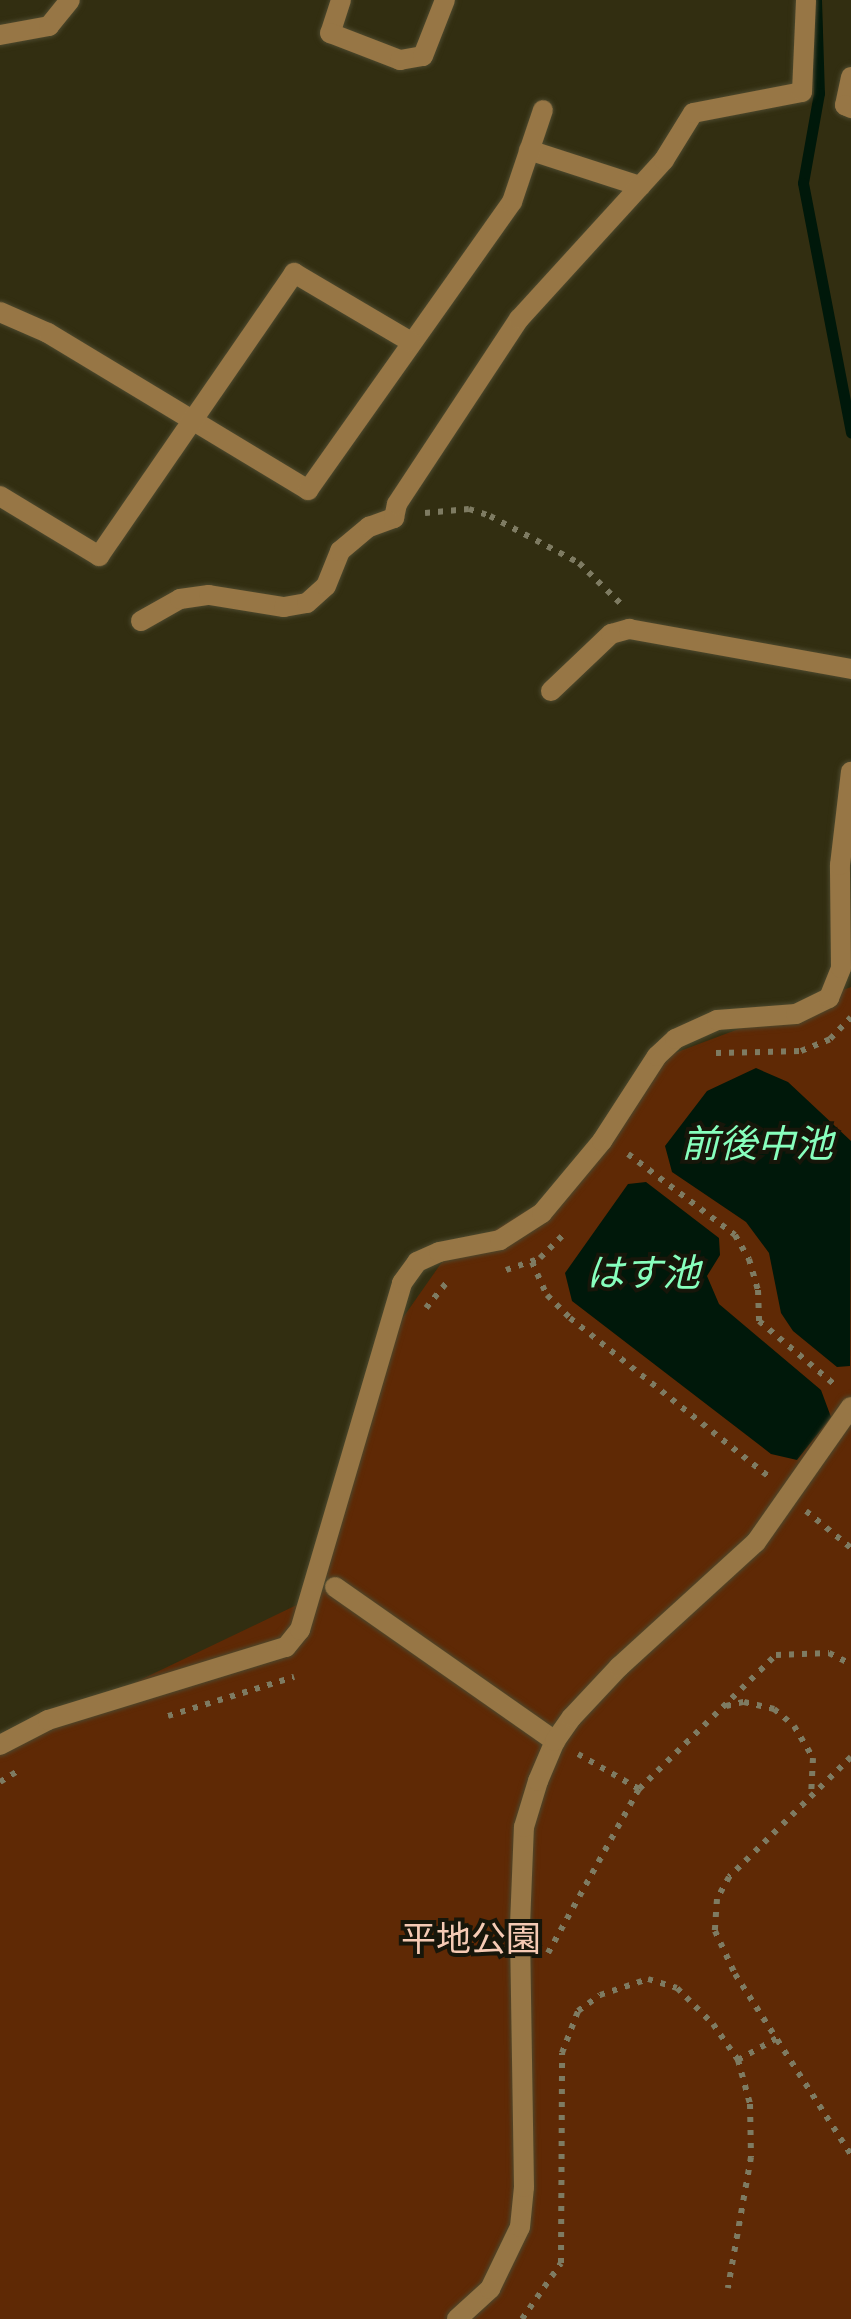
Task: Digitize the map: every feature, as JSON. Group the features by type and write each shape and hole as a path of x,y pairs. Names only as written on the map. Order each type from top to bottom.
{"street":[{"path":"0,34 49,26 70,0"},
{"path":"340,0 330,33 400,60 423,56 444,0"},
{"path":"141,621 180,599 209,595 284,608 307,603 326,586 340,551 370,527 394,518 397,504 519,319 664,160 693,113 802,92 806,0"},
{"path":"851,77 845,105 851,108"},
{"path":"0,312 48,333 308,490 512,202 543,110"},
{"path":"529,150 640,186"},
{"path":"0,496 99,556 294,274 411,342"},
{"path":"550,691 610,634 628,630 851,669"},
{"path":"0,1744 48,1720 286,1647 300,1630 402,1283 416,1262 439,1252 500,1240 542,1212 602,1141 656,1056 676,1038 717,1020 796,1014 828,998 840,968 840,865 851,772"},
{"path":"456,2319 490,2288 520,2227 524,2187 524,1827 555,1740 619,1667 756,1542 851,1407"},
{"path":"335,1586 555,1740"}],"path":[{"path":"394,518 470,509 490,516 579,563 622,604 628,630"},
{"path":"707,1055 801,1051 830,1039 851,1017"},
{"path":"616,1169 639,1139"},
{"path":"628,1154 735,1235 749,1258 758,1290 759,1321 836,1387"},
{"path":"491,1272 532,1262 569,1229"},
{"path":"532,1262 548,1295 570,1318 851,1548"},
{"path":"426,1310 443,1284 460,1278"},
{"path":"522,1978 555,1946 639,1789 776,1655 829,1652 851,1664"},
{"path":"160,1719 300,1675"},
{"path":"724,1706 744,1702 774,1709 794,1726 813,1758 810,1799"},
{"path":"555,1740 639,1789"},
{"path":"851,1757 729,1877 717,1899 715,1931 736,1974 851,2155"},
{"path":"0,1782 28,1764"},
{"path":"522,2319 561,2263 562,2053 578,2012 600,1995 648,1979 677,1988 712,2024 738,2060 750,2104 752,2158 728,2288"},
{"path":"738,2060 777,2038"}],"green space":[{"name":"平地公園","path":"851,987 851,2319 0,2319 0,1747 307,1600 388,1339 442,1262 537,1204 664,1057"}],"water":[{"name":"前後中池","path":"756,1068 788,1082 851,1141 850,1366 837,1367 793,1331 781,1313 769,1253 746,1222 672,1172 665,1146 707,1091"},
{"name":"はす池","path":"646,1182 719,1238 720,1255 707,1276 719,1304 821,1390 831,1417 797,1460 771,1454 572,1301 565,1273 628,1184"}],"waterway":[{"path":"816,0 819,93 803,183 851,432"}]}
